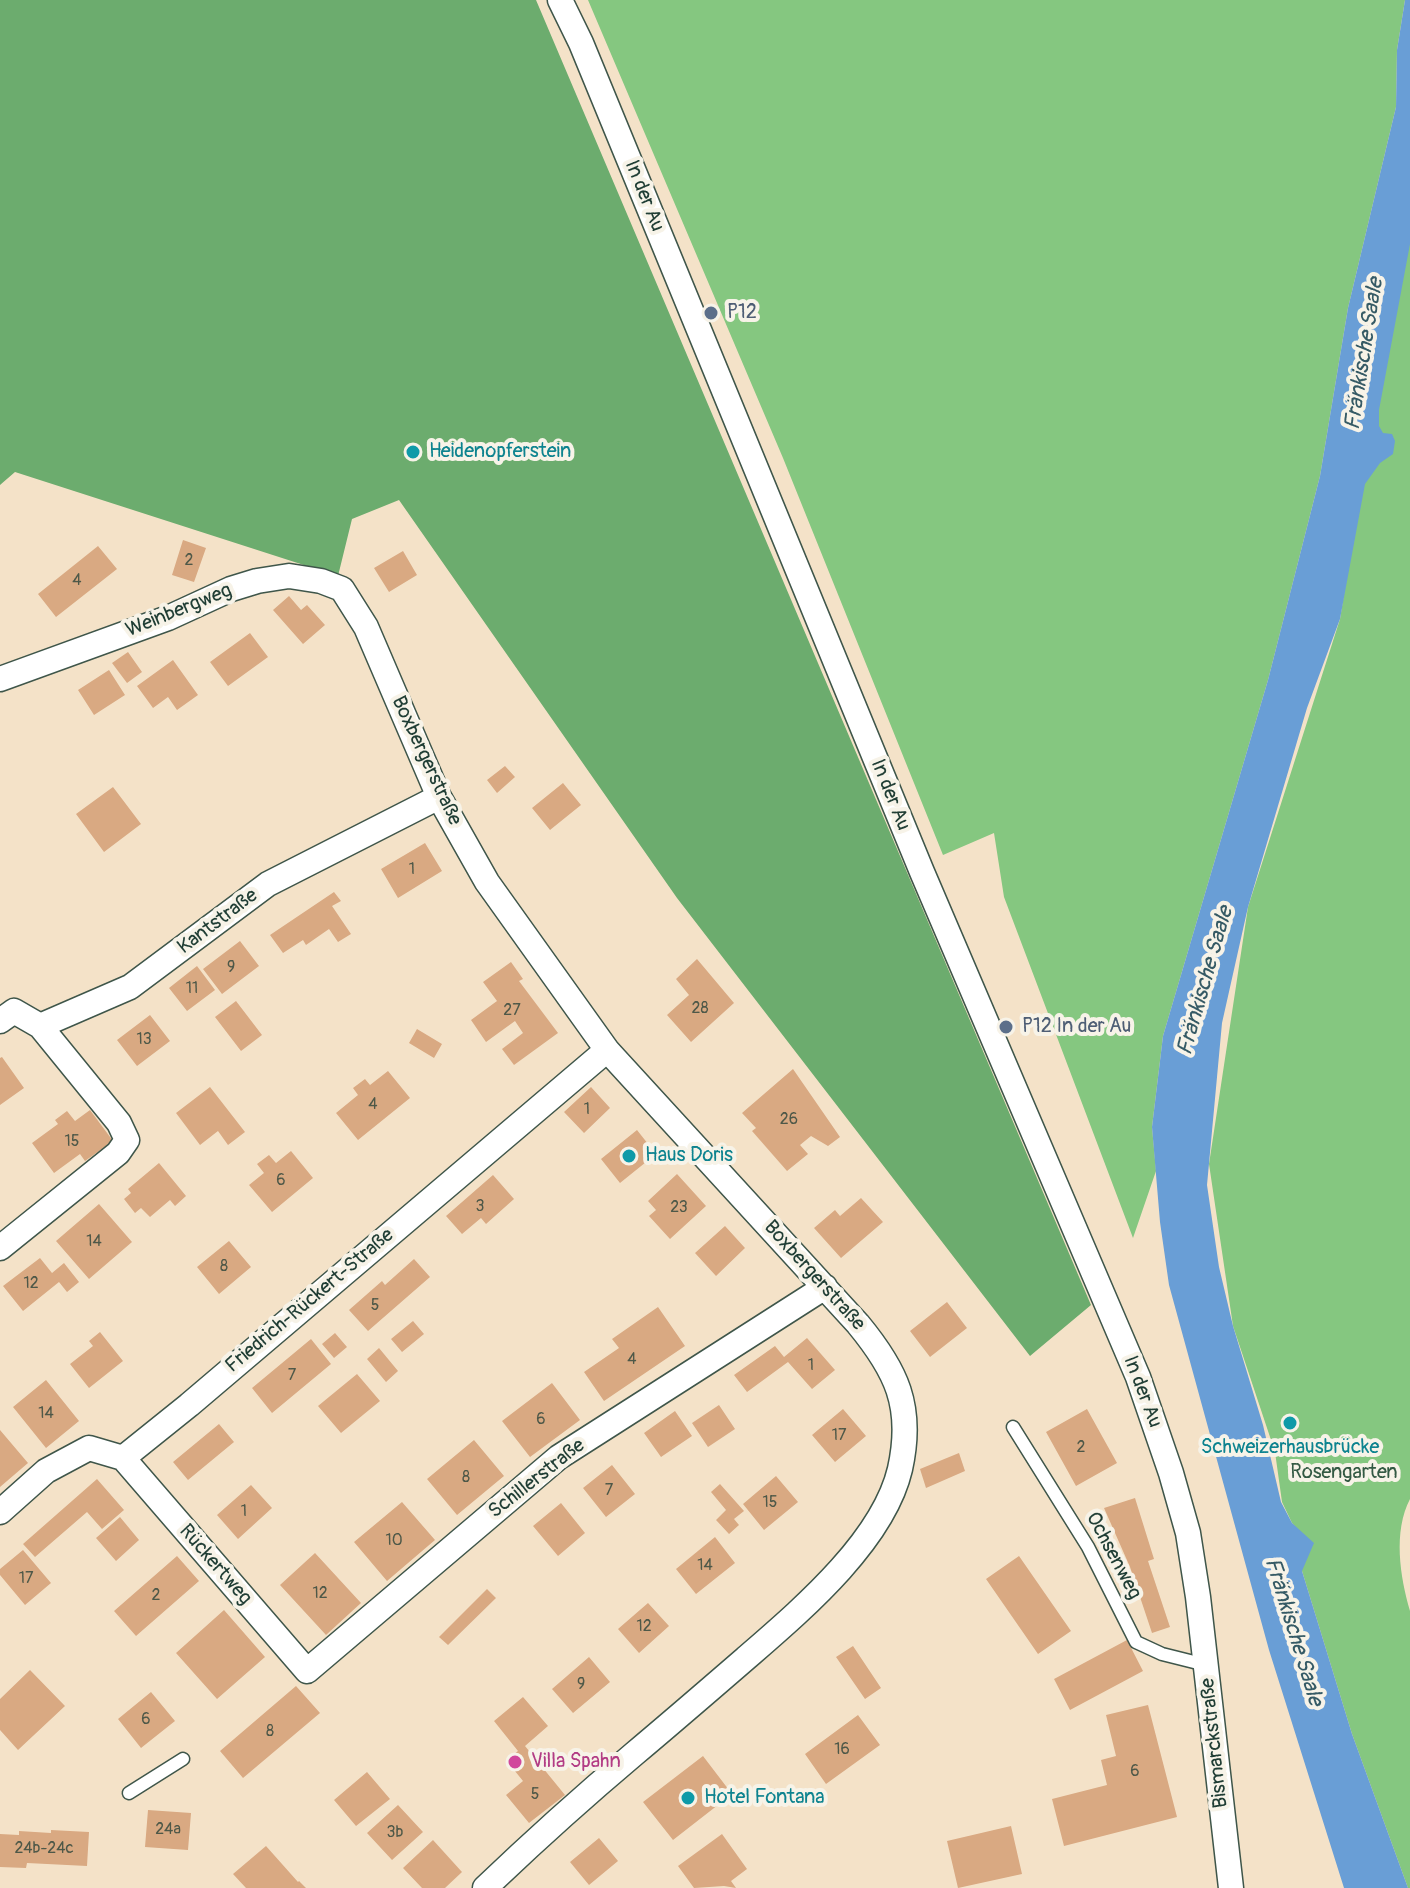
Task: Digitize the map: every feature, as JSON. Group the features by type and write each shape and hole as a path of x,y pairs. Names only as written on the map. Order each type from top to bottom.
{"street":[{"name":"In der Au","path":"560,0 648,196 1138,1377 1188,1533 1198,1597"},
{"name":"Weinbergweg","path":"0,679 168,618 231,589 257,581 289,576 321,581 342,589 354,607"},
{"name":"Boxbergerstraße","path":"354,607 366,627 439,797 487,882 607,1050 825,1287 888,1363 899,1388 903,1434 900,1468 890,1499 851,1556 799,1611 563,1814 485,1888"},
{"name":"Kantstraße","path":"40,1026 130,987 268,884 439,797"},
{"path":"0,1021 14,1011 40,1026 119,1123 127,1140 118,1153 0,1248"},
{"name":"Friedrich-Rückert-Straße","path":"123,1458 607,1050"},
{"name":"Schillerstraße","path":"307,1671 559,1457 825,1287"},
{"path":"0,1512 46,1471 89,1448 123,1458"},
{"name":"Rückertweg","path":"123,1458 307,1671"},
{"name":"Bismarckstraße","path":"1198,1597 1231,1888"}],"lane":[{"name":"Ochsenweg","path":"1013,1427 1088,1547 1136,1642 1162,1654 1206,1665"},
{"path":"129,1793 183,1759"}],"green space":[{"path":"0,0 536,0 1091,1305 1030,1356 677,898 399,500 352,519 338,576 15,472 0,485"},
{"path":"588,0 1405,0 1397,50 1396,107 1348,308 1320,476 1268,680 1163,1036 1152,1127 1156,1171 1133,1238 1004,897 994,833 943,855 783,458"},
{"name":"Rosengarten","path":"1410,182 1410,1499 1400,1540 1403,1583 1410,1611 1408,1888 1352,1734 1302,1571 1301,1534 1282,1502 1275,1452 1233,1326 1209,1164 1248,907 1340,619"}],"water":[{"name":"Fränkische Saale","path":"1405,0 1410,0 1410,244 1379,410 1379,426 1383,433 1392,434 1395,441 1393,454 1380,463 1365,484 1340,619 1307,708 1248,907 1222,1023 1207,1185 1219,1267 1281,1502 1292,1523 1314,1543 1302,1571 1352,1734 1408,1888 1344,1888 1269,1650 1169,1285 1152,1127 1163,1036 1268,680 1320,476 1348,308 1396,107 1397,50"}],"building":[{"path":"183,540 206,548 194,582 172,575"},
{"path":"98,546 117,569 56,617 38,594"},
{"path":"403,551 417,575 389,592 374,568"},
{"path":"289,596 301,610 307,605 325,625 303,644 273,610"},
{"path":"250,633 268,657 228,686 210,662"},
{"path":"128,652 142,672 127,683 112,663"},
{"path":"173,660 198,695 177,710 168,697 153,708 137,686"},
{"path":"109,670 125,695 94,715 78,690"},
{"path":"505,766 515,777 497,793 487,780"},
{"path":"563,783 581,805 550,830 532,808"},
{"path":"113,787 141,824 104,852 76,814"},
{"path":"425,843 442,871 398,898 381,869"},
{"path":"334,892 341,901 332,906 351,934 338,942 329,929 306,945 303,940 283,953 270,935"},
{"path":"240,941 259,966 222,994 203,969"},
{"path":"697,959 734,1003 691,1042 667,1015 689,995 676,979"},
{"path":"511,962 523,979 519,981 558,1033 514,1065 502,1049 523,1033 515,1021 486,1042 471,1020 497,1001 483,982"},
{"path":"197,966 215,990 187,1011 169,988"},
{"path":"236,1001 262,1035 241,1051 215,1017"},
{"path":"150,1015 170,1041 137,1066 117,1040"},
{"path":"417,1029 442,1044 434,1058 409,1043"},
{"path":"0,1058 24,1088 0,1105"},
{"path":"793,1069 840,1137 828,1146 811,1136 800,1145 808,1154 787,1171 752,1131 756,1128 742,1113"},
{"path":"388,1071 410,1098 358,1140 336,1113 358,1095 353,1088 365,1079 370,1085"},
{"path":"210,1087 245,1132 228,1145 218,1131 200,1145 176,1113"},
{"path":"591,1087 610,1108 584,1133 564,1112"},
{"path":"90,1110 113,1141 85,1161 80,1154 54,1173 32,1143 58,1124 55,1120 67,1111 75,1121"},
{"name":"Haus Doris","path":"637,1130 656,1154 620,1183 601,1159"},
{"path":"291,1151 313,1178 272,1212 249,1185 264,1173 257,1164 269,1155 276,1163"},
{"path":"159,1163 186,1196 175,1206 170,1200 150,1217 141,1208 135,1213 124,1199 131,1193 128,1189"},
{"path":"677,1174 706,1206 670,1239 649,1216 656,1210 648,1201"},
{"path":"493,1175 514,1199 486,1224 481,1218 462,1234 446,1216"},
{"path":"861,1198 883,1222 841,1258 814,1228 835,1210 840,1216"},
{"path":"99,1204 132,1242 89,1279 56,1241"},
{"path":"725,1226 745,1248 716,1276 695,1253"},
{"path":"229,1241 251,1267 219,1294 197,1267"},
{"path":"40,1258 52,1273 64,1263 79,1282 67,1292 59,1282 23,1311 3,1286"},
{"path":"414,1259 430,1277 368,1331 349,1310 382,1281 385,1285"},
{"path":"947,1302 967,1328 930,1357 910,1331"},
{"path":"658,1307 685,1346 604,1401 584,1372 619,1348 612,1339"},
{"path":"413,1321 424,1334 402,1352 391,1339"},
{"path":"100,1332 123,1361 89,1388 70,1364 93,1346 89,1341"},
{"path":"335,1333 347,1347 334,1358 322,1344"},
{"path":"807,1338 835,1370 812,1389 788,1362 747,1392 734,1375 775,1346 784,1357"},
{"path":"311,1339 331,1364 272,1413 252,1388"},
{"path":"379,1348 398,1371 386,1382 367,1359"},
{"path":"357,1374 380,1401 341,1433 318,1406"},
{"path":"46,1380 79,1421 46,1448 13,1407"},
{"path":"552,1383 580,1420 530,1457 502,1421"},
{"path":"719,1405 735,1429 708,1447 692,1423"},
{"path":"843,1409 866,1436 835,1462 812,1435"},
{"path":"1087,1409 1117,1463 1076,1486 1046,1432"},
{"path":"675,1411 692,1436 661,1457 644,1433"},
{"path":"219,1424 234,1442 188,1480 173,1462"},
{"path":"0,1430 28,1463 0,1487"},
{"path":"474,1440 504,1476 457,1515 427,1479"},
{"path":"959,1453 965,1471 926,1488 920,1469"},
{"path":"612,1465 635,1494 606,1517 583,1488"},
{"path":"776,1476 798,1502 764,1530 743,1504"},
{"path":"97,1479 124,1510 102,1529 87,1512 35,1557 23,1544"},
{"path":"720,1484 744,1511 734,1519 739,1525 729,1534 716,1520 726,1510 711,1492"},
{"path":"251,1485 272,1508 238,1539 217,1515"},
{"path":"1135,1498 1154,1559 1148,1561 1170,1627 1152,1633 1130,1567 1104,1508"},
{"path":"402,1502 435,1540 387,1581 354,1542"},
{"path":"561,1503 585,1533 558,1556 533,1526"},
{"path":"120,1517 139,1540 116,1561 96,1538"},
{"path":"715,1537 735,1563 696,1594 676,1569"},
{"path":"23,1550 51,1583 25,1605 0,1575 0,1569"},
{"path":"315,1553 361,1603 326,1635 280,1585"},
{"path":"177,1556 199,1581 136,1636 114,1611"},
{"path":"1019,1556 1071,1631 1038,1654 986,1579"},
{"path":"487,1589 496,1598 448,1645 439,1637"},
{"path":"648,1603 669,1626 639,1653 618,1629"},
{"path":"224,1610 265,1657 217,1699 176,1653"},
{"path":"1127,1640 1143,1671 1070,1710 1054,1679"},
{"path":"853,1646 881,1688 865,1699 836,1657"},
{"path":"589,1657 610,1682 573,1713 552,1689"},
{"path":"30,1670 65,1706 18,1750 0,1730 0,1699"},
{"path":"296,1686 320,1713 243,1778 220,1751"},
{"path":"151,1692 175,1721 141,1748 118,1719"},
{"path":"523,1697 548,1726 525,1746 565,1795 529,1823 506,1795 523,1781 506,1760 518,1751 494,1721"},
{"path":"1148,1705 1177,1817 1064,1846 1052,1799 1107,1785 1101,1760 1116,1756 1106,1715"},
{"path":"858,1715 880,1745 826,1784 805,1754"},
{"name":"Hotel Fontana","path":"703,1756 732,1794 673,1840 643,1802"},
{"path":"367,1772 390,1799 356,1826 334,1800"},
{"path":"398,1805 423,1832 392,1860 367,1833"},
{"path":"148,1810 191,1813 188,1850 145,1847"},
{"path":"1011,1826 1022,1874 958,1888 947,1841"},
{"path":"51,1830 89,1832 87,1866 27,1863 26,1868 0,1867 0,1834 19,1835 19,1831 51,1833"},
{"path":"722,1834 747,1869 731,1881 736,1888 694,1888 678,1866"},
{"path":"599,1838 618,1861 589,1885 570,1862"},
{"path":"433,1840 462,1872 445,1888 422,1888 403,1868"},
{"path":"266,1846 306,1888 246,1888 233,1874"}],"place":[{"name":"P12","path":"711,313"},
{"name":"Heidenopferstein","path":"413,452"},
{"name":"P12 In der Au","path":"1006,1027"},
{"name":"Haus Doris","path":"629,1156"},
{"name":"Schweizerhausbrücke","path":"1290,1423"},
{"name":"Villa Spahn","path":"515,1762"},
{"name":"Hotel Fontana","path":"688,1798"}]}
